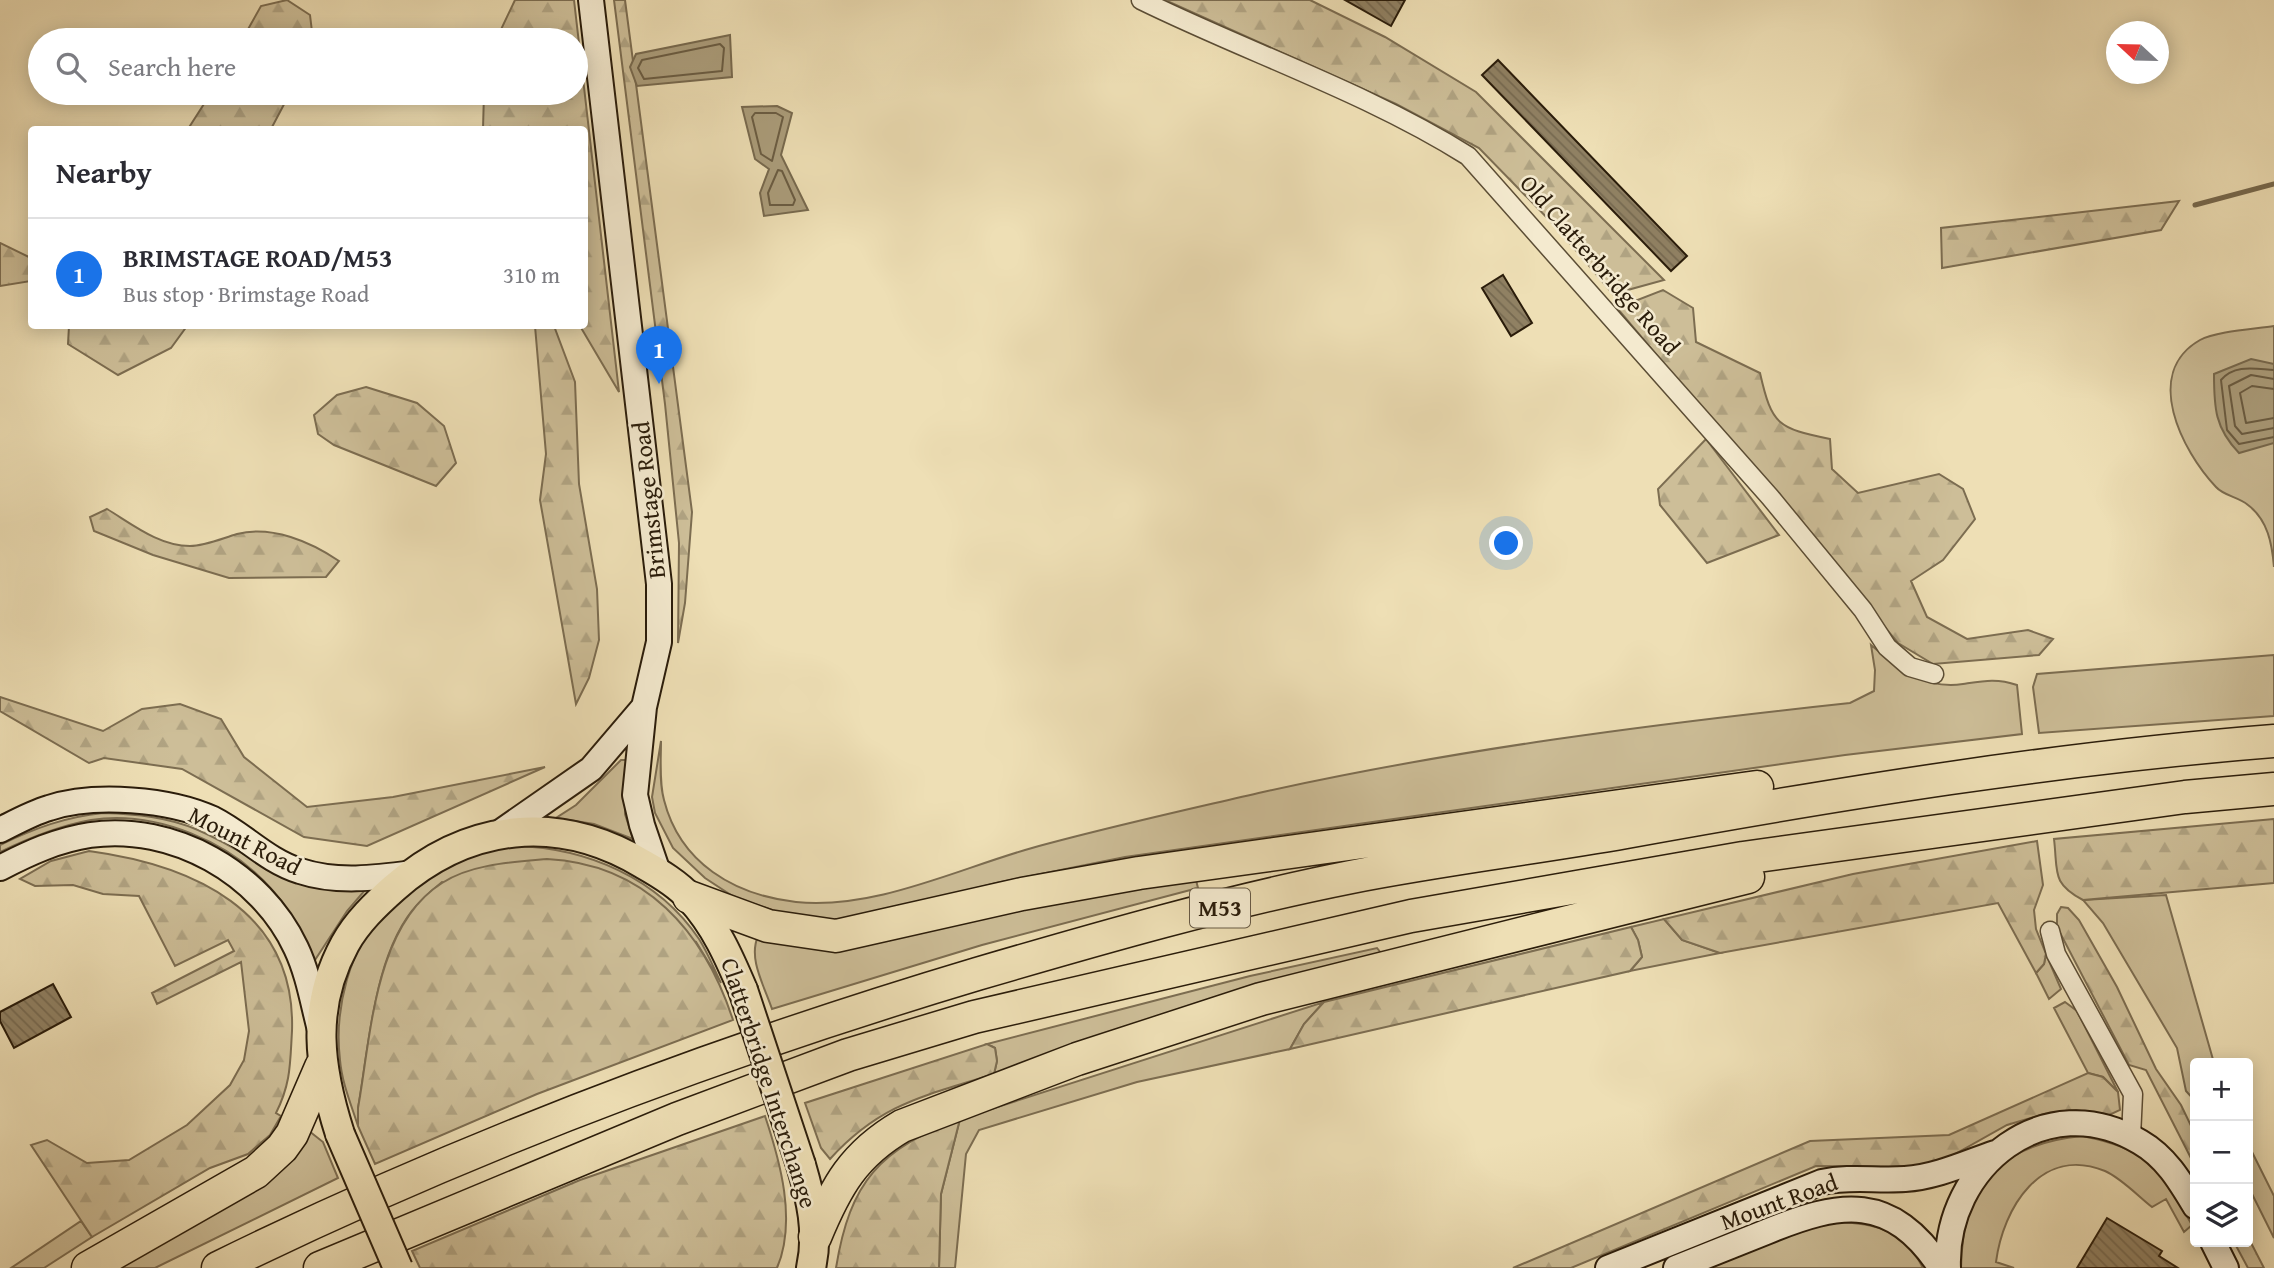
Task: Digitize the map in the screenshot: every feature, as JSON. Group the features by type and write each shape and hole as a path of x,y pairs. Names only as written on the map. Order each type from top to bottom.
{"highway":[{"name":"M53","path":"218,1268 302,1226 506,1138 696,1065 906,995 1111,934 1350,877 1752,808 2018,769 2185,748 2274,741"},
{"path":"689,897 768,926 836,936 1022,894 1167,869 1774,785 2018,769"},
{"name":"M53","path":"320,1268 677,1119 848,1055 974,1017 1411,916 1743,858 2185,797 2274,789"},
{"path":"814,1257 851,1166 883,1137 902,1126 1077,1059 1261,999 1934,831"},
{"path":"88,1268 256,1172 282,1148 292,1134 321,1067"}],"main road":[{"name":"Brimstage Road","path":"591,0 659,584 659,642 644,707 635,795 658,872"},
{"name":"Brimstage Road","path":"499,833 591,769 644,707"},
{"name":"Mount Road","path":"0,830 50,807 88,801 124,800 180,808 212,819 285,865 311,874 348,878 412,873"},
{"name":"Clatterbridge Interchange","path":"398,1268 341,1134 321,1067 321,1034 332,976 345,944 373,907 412,873 446,851 499,833 546,832 606,844 658,872 689,897 713,927 743,990 801,1165 812,1206 814,1257"},
{"name":"Mount Road","path":"0,868 39,849 91,835 158,839 199,853 250,886 281,922 297,950 321,1034"},
{"path":"1948,1268 1955,1215 1967,1187 1995,1153 2026,1133 2061,1124 2095,1125 2131,1137 2171,1167 2190,1198"},
{"name":"Mount Road","path":"1608,1268 1822,1182 1849,1177 1906,1179 1935,1174 1995,1153"},
{"name":"Mount Road","path":"1676,1268 1807,1215 1838,1208 1865,1208 1906,1226 1924,1242 1941,1268"},
{"path":"2215,1247 2225,1268"}],"street":[{"name":"Old Clatterbridge Road","path":"1141,0 1433,134 1468,156 1770,497 1863,610 1888,647 1910,667 1934,674"},
{"path":"2050,931 2056,954 2133,1094 2131,1137"}],"green space":[{"path":"287,0 310,15 312,28 249,28 261,6"},
{"path":"515,0 574,0 577,28 502,28"},
{"path":"614,0 625,0 692,512 685,603 678,643 679,543 665,404"},
{"path":"1165,0 1310,0 1385,37 1476,92 1664,280 1613,294 1557,228 1479,148 1396,104"},
{"path":"203,105 284,105 273,126 190,126"},
{"path":"484,105 586,105 619,392 582,329 588,329 588,126 483,126"},
{"path":"2179,201 2161,230 1942,268 1941,228"},
{"path":"0,243 28,257 28,281 0,286"},
{"path":"1663,290 1693,308 1696,342 1760,373 1769,404 1780,422 1799,432 1830,439 1832,469 1858,493 1939,474 1963,489 1975,519 1943,560 1911,581 1927,617 1967,639 2028,630 2053,639 2039,655 1933,664 1898,643 1617,308"},
{"path":"2274,326 2274,567 2270,541 2255,511 2216,487 2191,453 2174,412 2171,392 2173,372 2183,354 2200,340 2225,332"},
{"path":"69,329 185,329 171,348 118,375 68,344"},
{"path":"535,329 555,329 575,382 579,484 597,589 599,640 589,678 576,704 540,500 546,454"},
{"path":"366,387 417,403 444,426 456,463 436,486 334,445 318,434 314,415 337,395"},
{"path":"1706,439 1779,535 1707,563 1660,505 1658,489"},
{"path":"107,509 146,533 179,545 196,546 237,534 264,532 304,542 339,561 326,577 229,578 153,555 94,531 90,517"},
{"path":"1871,645 1902,669 1936,684 1996,681 2017,685 2022,734 1845,755 1125,857 996,883 920,903 909,912 813,924 734,897 705,878 673,848 655,813 652,797 661,741 661,786 672,822 696,858 713,872 751,892 773,898 826,903 856,900 916,886 1032,848 1089,833 1336,777 1555,739 1850,703 1874,691 1875,670"},
{"path":"2274,655 2274,716 2039,733 2033,687 2037,674"},
{"path":"0,697 103,731 142,709 180,704 221,719 244,757 307,807 393,797 545,767 367,846 304,837 182,769 104,758 89,763 0,711"},
{"path":"621,760 627,760 625,814 633,839 594,824 556,818 576,805"},
{"path":"103,813 152,817 187,826 222,842 276,873 313,886 366,889 347,911 315,960 286,908 257,874 215,845 166,825 116,818 91,820 44,833 0,852 0,845 38,828 76,817"},
{"path":"2274,819 2274,883 2083,900 2066,888 2056,868 2054,839"},
{"path":"2037,841 2043,885 2034,910 2036,929 2046,954 2044,964 2036,973 1998,903 1720,953 1682,940 1664,919 1853,874"},
{"path":"516,846 543,848 594,860 642,883 663,899 699,939 721,983 696,942 442,882 421,901 403,923 383,973 370,1029 358,1108 358,1126 343,1077 339,1021 347,980 362,942 385,911 439,872 475,855"},
{"path":"89,851 165,868 200,882 231,901 257,925 276,954 289,989 292,1031 287,1083 276,1113 281,1116 270,1135 248,1154 210,1168 92,1237 31,1145 47,1140 87,1163 129,1160 187,1125 230,1085 244,1060 249,1031 241,962 157,1004 152,993 234,951 228,940 175,966 139,896 103,894 73,885 35,886 20,879 51,861"},
{"path":"547,859 582,864 613,874 641,889 666,908 687,931 705,958 721,988 733,1020 537,1094 375,1164 358,1126 358,1108 379,985 402,926 419,902 453,877 493,865"},
{"path":"1195,876 1198,888 982,945 772,1009 756,963 755,945 758,936 1003,909"},
{"path":"2166,895 2213,1058 2190,1058 2190,1095 2186,1091 2177,1048 2103,923 2083,900"},
{"path":"2061,907 2068,908 2079,920 2117,987 2156,1069 2181,1105 2190,1124 2190,1156 2146,1070 2129,1065 2057,927 2057,914"},
{"path":"1664,919 1682,940 1720,953 1630,971 1642,957 1631,927"},
{"path":"1631,927 1642,957 1630,971 1290,1049 1304,1024 1324,1002"},
{"path":"1377,948 1381,953 1164,1018 994,1074 997,1061 995,1048 987,1044 1250,976"},
{"path":"2046,954 2061,989 2049,999 2036,973 2044,964"},
{"path":"1324,1002 1304,1024 1290,1049 1137,1082 979,1130 966,1154 955,1268 939,1268 941,1194 960,1119"},
{"path":"2065,1002 2077,1011 2118,1092 2103,1077 2088,1073 2054,1008"},
{"path":"987,1044 995,1048 997,1061 994,1074 925,1096 886,1113 867,1125 830,1159 821,1148 805,1103"},
{"path":"2088,1073 2103,1077 2118,1092 2120,1110 2107,1116 2076,1110 2044,1114 2007,1125 1939,1163 1909,1167 1816,1166 1571,1268 1513,1268 1810,1141 1949,1135"},
{"path":"765,1116 781,1171 786,1211 783,1250 777,1268 420,1268 412,1251 580,1180"},
{"path":"960,1119 941,1194 939,1268 836,1268 850,1212 873,1172 889,1156 909,1143"},
{"path":"304,1127 323,1142 338,1178 155,1268 104,1268"},
{"path":"2082,1136 2105,1141 2138,1155 2150,1164 2171,1189 2190,1222 2190,1227 2184,1232 2166,1199 2152,1207 2105,1171 2082,1165 2062,1167 2044,1174 2029,1186 2007,1221 1996,1262 2014,1268 1961,1268 1963,1239 1969,1214 1978,1192 1991,1174 2029,1148"},
{"path":"2253,1154 2274,1196 2274,1238 2253,1196"},
{"path":"81,1221 92,1237 44,1268 11,1268"},
{"path":"1822,1222 1853,1223 1881,1228 1904,1243 1923,1268 1705,1268"},
{"path":"2237,1247 2253,1247 2264,1268 2248,1268"}],"water":[{"path":"730,35 732,77 637,86 630,67 636,54"},
{"path":"777,106 792,113 781,155 808,210 764,216 760,193 769,169 755,159 742,107"},
{"path":"2251,359 2274,364 2274,443 2239,453 2225,435 2218,417 2214,374"}],"building":[{"path":"1345,0 1405,0 1391,26"},
{"path":"1498,60 1687,256 1671,271 1482,75"},
{"path":"1503,275 1532,323 1511,336 1482,288"},
{"path":"53,984 71,1017 14,1048 0,1021 0,1012"},
{"path":"2107,1218 2162,1251 2159,1256 2178,1268 2077,1268"}],"waterway":[{"path":"2195,205 2274,184"}],"place":[{"name":"BRIMSTAGE ROAD/M53","path":"659,384"}]}
